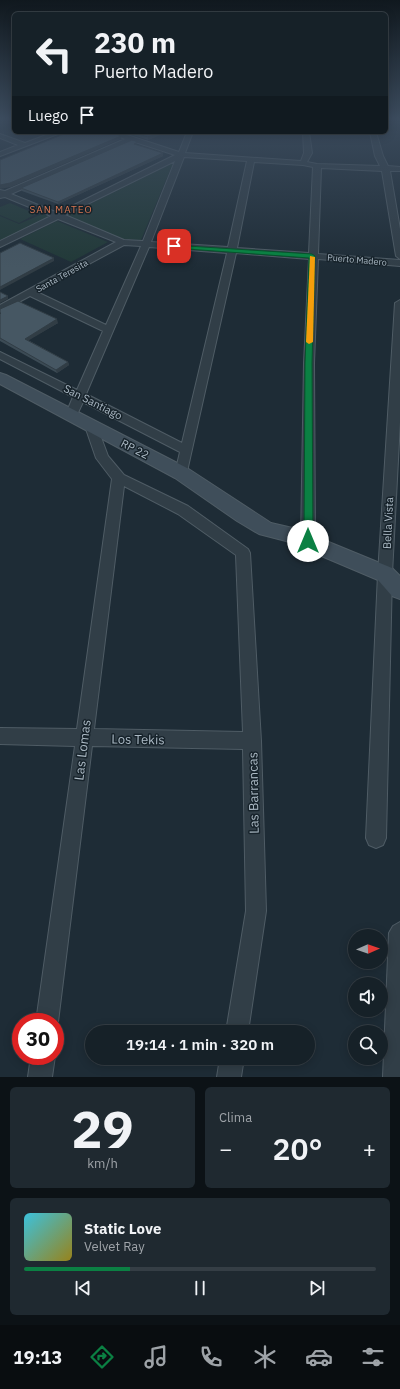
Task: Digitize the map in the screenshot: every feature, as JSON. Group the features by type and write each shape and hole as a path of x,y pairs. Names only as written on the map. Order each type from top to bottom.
{"street":[{"path":"2,194 62,168"},
{"path":"0,244 154,168"},
{"path":"71,416 146,244 176,168"},
{"path":"181,473 232,251 248,168"},
{"path":"308,541 309,363 312,256 317,168"},
{"path":"386,168 400,256"},
{"path":"390,168 400,169"},
{"name":"Puerto Madero","path":"2,194 123,242 400,263"},
{"name":"Santa Teresita","path":"0,309 123,242"},
{"path":"31,293 108,330"},
{"name":"Bella Vista","path":"376,838 385,574 400,303"},
{"name":"San Santiago","path":"0,355 186,450"},
{"name":"RP 22","path":"0,378 181,473 244,516 266,529 290,534 385,574"},
{"path":"92,429 102,458 119,478"},
{"name":"Las Barrancas","path":"119,478 183,510 243,553 252,741 256,911 237,1025"},
{"name":"Las Lomas","path":"49,1013 119,478"},
{"path":"385,574 400,590"},
{"name":"Los Tekis","path":"0,736 252,741"},
{"path":"395,1077 400,933"},
{"path":"40,1077 42,1065"},
{"path":"229,1077 231,1065"}],"green space":[{"path":"162,168 171,168 141,240 122,239 66,216"},
{"path":"10,203 36,214 19,223 0,215 0,207"},
{"path":"42,214 53,218 0,243 0,216 19,224"},
{"path":"57,221 108,242 71,262 20,239"}],"building":[{"path":"0,168 45,168 10,183 0,185"},
{"path":"67,168 130,168 58,202 21,188"},
{"path":"20,243 54,258 0,287 0,253"},
{"path":"0,292 8,296 0,300"},
{"path":"18,301 57,319 25,339 68,362 56,370 0,338 0,309"}],"slow traffic":[{"path":"309,342 312,257"}],"district":[{"name":"SAN MATEO","path":"61,209"}],"route":[{"path":"174,246 312,256 309,363 308,541"}]}
